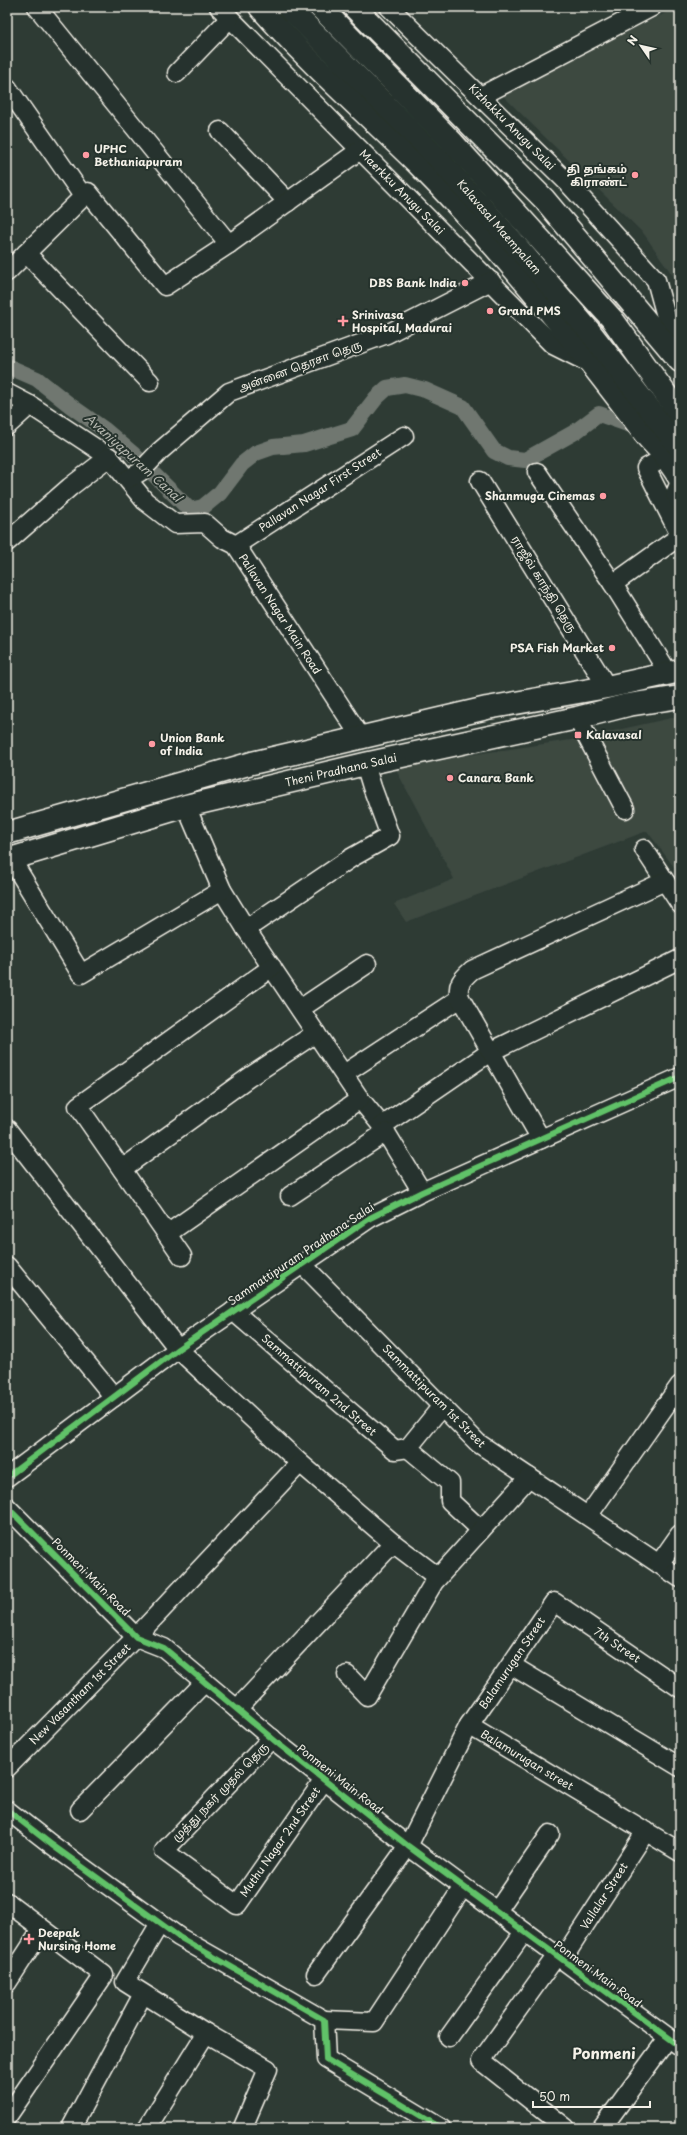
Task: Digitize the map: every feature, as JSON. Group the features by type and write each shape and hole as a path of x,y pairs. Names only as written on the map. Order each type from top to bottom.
{"main road":[{"path":"260,7 288,38 418,165 481,231 546,305 624,404 646,435 673,453 680,481"},
{"name":"Kalavasal Maempalam","path":"320,7 453,143 612,319 680,414"},
{"path":"354,7 544,199 679,359"},
{"name":"Kalavasal Maempalam","path":"295,13 439,159 513,242 590,332 673,453"},
{"path":"7,833 252,763 362,739 488,708 607,687 674,672"},
{"name":"Theni Pradhana Salai","path":"9,859 186,806 365,764 577,718 628,705 680,697"}],"street":[{"path":"38,7 229,244"},
{"name":"Kizhakku Anugu Salai","path":"389,7 566,181 656,280 679,359"},
{"path":"481,96 640,10"},
{"path":"177,72 225,13"},
{"name":"Maerkku Anugu Salai","path":"225,13 553,345 593,365"},
{"path":"7,87 83,196"},
{"path":"220,131 288,202"},
{"path":"7,272 88,192 165,286 229,244 360,150"},
{"path":"26,253 150,382"},
{"name":"அன்னை தெரசா தெரு","path":"134,476 160,451 229,392 387,334 491,281"},
{"name":"Pallavan Nagar Main Road","path":"7,393 30,405 109,457 134,476 145,501 175,524 205,523 222,538 236,545 362,739"},
{"path":"7,426 30,405"},
{"name":"Pallavan Nagar First Street","path":"236,545 404,436"},
{"path":"613,584 680,536 646,468 673,453"},
{"path":"7,542 70,487 109,457"},
{"path":"537,472 674,672"},
{"name":"ராஜீவ் காந்தி தெரு","path":"480,481 607,687"},
{"path":"680,481 675,494 680,503"},
{"path":"577,718 626,809"},
{"path":"246,929 351,858 390,836 365,764"},
{"path":"186,806 222,890 246,929 360,1099 384,1129 422,1192"},
{"path":"644,850 680,904"},
{"path":"9,859 82,974 222,890"},
{"path":"541,1139 460,998 458,990 461,980 472,970 665,882"},
{"path":"290,1196 490,1052 680,959"},
{"path":"300,1009 367,964"},
{"path":"182,1256 78,1106 272,967"},
{"path":"344,1074 460,998"},
{"path":"122,1169 248,1078 316,1033"},
{"name":"Sammattipuram Pradhana Salai","path":"7,1477 178,1349 370,1218 422,1192 680,1077"},
{"path":"167,1234 360,1099"},
{"path":"7,1129 178,1349 300,1463 393,1543 438,1577"},
{"name":"Sammattipuram 1st Street","path":"302,1264 478,1443 680,1578"},
{"path":"7,1266 114,1397"},
{"name":"Sammattipuram 2nd Street","path":"233,1311 395,1450 408,1448"},
{"path":"588,1516 680,1385"},
{"path":"442,1406 408,1448 450,1483 450,1501 481,1530"},
{"name":"New Vasantham 1st Street","path":"7,1768 136,1637 300,1463"},
{"path":"346,1674 367,1696 438,1577 529,1477"},
{"name":"Ponmeni Main Road","path":"7,1507 136,1637 164,1648 272,1738 408,1846 674,2042"},
{"path":"659,1564 680,1534"},
{"path":"237,1709 393,1543"},
{"name":"Balamurugan Street","path":"470,1725 554,1602"},
{"name":"7th Street","path":"554,1602 680,1688"},
{"path":"510,1665 680,1767"},
{"path":"80,1810 205,1682"},
{"name":"Balamurugan street","path":"316,1974 408,1846 470,1725 680,1852"},
{"name":"முத்து நகர் முதல் தெரு","path":"237,1904 164,1851 272,1738"},
{"name":"Muthu Nagar 2nd Street","path":"237,1904 324,1780"},
{"path":"7,1810 52,1845 179,1937 324,2020 374,2022 463,1887"},
{"name":"Vallalar Street","path":"566,2128 481,2061 560,1958 646,1831"},
{"path":"497,1911 550,1834"},
{"path":"7,1902 104,1975 7,2117"},
{"path":"160,1923 125,1982 206,2033 268,2069 243,2128"},
{"path":"7,1983 42,1929"},
{"path":"449,2036 524,1932"},
{"path":"71,2128 143,1994"},
{"path":"324,2020 326,2059 441,2128"},
{"path":"148,2128 206,2033"},
{"path":"602,2128 674,2042"}],"shaded area":[{"path":"680,7 680,286 644,234 500,93"},
{"path":"680,716 680,875 647,831 406,922 394,904 454,879 394,766 577,739"}],"waterway":[{"name":"Avaniyapuram Canal","path":"7,366 37,379 105,430 132,453 190,510 203,507 220,493 242,464 256,453 273,447 304,444 352,429 376,398 387,388 405,385 425,390 463,407 494,451 508,458 525,460 575,432 599,414 636,427 640,430"}],"cycle path":[{"path":"7,1477 178,1349 370,1218 422,1192 680,1077"},
{"path":"7,1507 136,1637 164,1648 281,1746 408,1846 680,2046"},
{"path":"7,1810 52,1845 179,1937 324,2020 326,2059 441,2128"}],"place":[{"name":"UPHC Bethaniapuram","path":"86,155"},
{"name":"தி தங்கம் கிராண்ட்","path":"635,175"},
{"name":"DBS Bank India","path":"465,283"},
{"name":"Grand PMS","path":"490,311"},
{"name":"Srinivasa Hospital, Madurai","path":"343,321"},
{"name":"Shanmuga Cinemas","path":"603,496"},
{"name":"PSA Fish Market","path":"612,648"},
{"name":"Kalavasal","path":"578,735"},
{"name":"Union Bank of India","path":"152,744"},
{"name":"Canara Bank","path":"450,778"},
{"name":"Deepak Nursing Home","path":"29,1939"}],"district":[{"name":"Ponmeni","path":"604,2054"}]}
